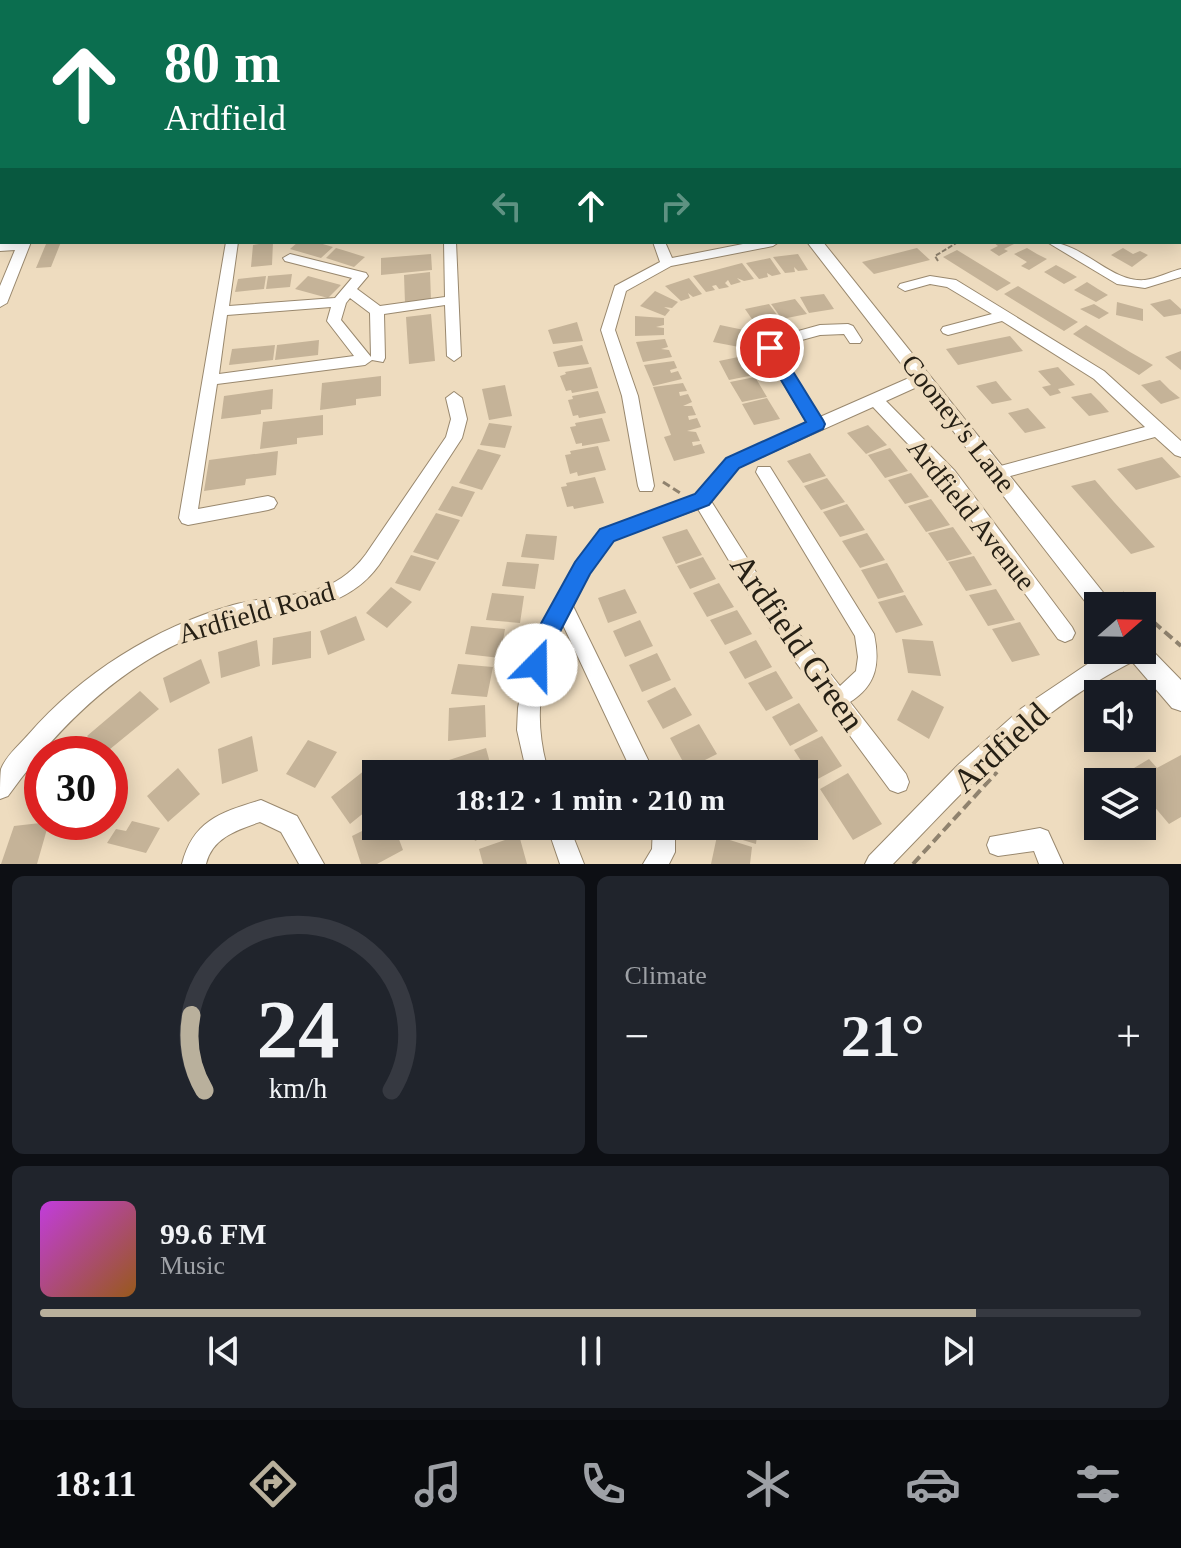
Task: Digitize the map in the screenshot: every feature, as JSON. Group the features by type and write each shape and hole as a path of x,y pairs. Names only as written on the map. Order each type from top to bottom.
{"street":[{"path":"0,247 25,244"},
{"path":"0,303 4,280 25,244"},
{"path":"232,244 188,518 268,503"},
{"path":"450,244 454,356"},
{"path":"660,244 667,263"},
{"path":"646,486 630,396 608,330 620,289 667,263 749,244"},
{"name":"Cooney's Lane","path":"817,244 1091,592"},
{"path":"1057,244 1122,281 1145,284 1181,273"},
{"path":"210,380 365,360 334,321 344,296 361,276 290,258"},
{"path":"905,287 930,280 951,283 1099,375 1181,451"},
{"path":"221,311 344,296 377,311 452,300"},
{"path":"377,311 378,358"},
{"path":"948,330 1004,316"},
{"path":"816,424 767,344 820,330 848,329 855,340"},
{"path":"532,760 527,746 530,685 541,645 582,568 607,535 697,502 733,463 923,378"},
{"name":"Ardfield Road","path":"0,788 39,739 69,709 136,655 172,635 204,623 272,605 307,603 352,583 372,561 454,438 459,419 454,398"},
{"name":"Ardfield Avenue","path":"875,399 949,476 1065,633"},
{"path":"999,473 1158,430"},
{"path":"764,472 864,634 869,656 866,676 858,688 836,699"},
{"name":"Ardfield Green","path":"697,502 771,613 898,782"},
{"path":"563,606 637,760"},
{"name":"Ardfield","path":"877,864 1019,723 1102,664"},
{"path":"1150,664 1181,699"},
{"path":"194,864 211,831 236,818 261,811 289,824 312,864"},
{"path":"998,845 1040,839 1051,864"},
{"path":"563,840 572,864"},
{"path":"655,864 663,852 663,840"}],"path":[{"path":"938,261 935,256 955,244"},
{"path":"646,486 661,481 697,502"},
{"path":"1156,624 1181,646"},
{"path":"913,864 1004,765"}],"building":[{"path":"46,244 60,244 51,267 36,268"},
{"path":"273,244 272,265 251,267 253,245"},
{"path":"296,244 333,247 321,258 290,249"},
{"path":"996,244 1014,244 999,256 990,250 998,246"},
{"path":"336,248 365,257 354,267 326,258"},
{"path":"917,248 930,260 874,274 862,262"},
{"path":"1027,248 1047,259 1029,270 1021,266 1027,262 1014,254"},
{"path":"1123,248 1133,254 1140,251 1148,255 1132,267 1111,255"},
{"path":"957,250 1011,283 997,291 943,257"},
{"path":"431,254 432,270 381,275 381,258"},
{"path":"798,254 808,270 798,271 794,267 795,272 785,273 773,257"},
{"path":"770,258 781,274 772,276 767,273 768,277 759,279 746,263"},
{"path":"742,263 754,279 744,281 737,278 741,282 731,285 728,280 725,283 729,287 719,289 716,285 712,286 715,290 706,292 693,276"},
{"path":"1056,265 1077,277 1064,284 1044,272"},
{"path":"430,272 431,300 405,303 404,275"},
{"path":"292,274 290,287 266,289 268,276"},
{"path":"266,276 264,289 235,292 238,279"},
{"path":"308,276 341,285 328,298 295,289"},
{"path":"689,278 702,294 693,297 688,293 690,298 681,301 665,286"},
{"path":"1087,282 1108,295 1096,302 1074,290"},
{"path":"1018,286 1078,322 1064,331 1004,294"},
{"path":"655,291 678,302 672,308 664,307 670,310 665,316 640,306"},
{"path":"824,294 834,309 809,313 800,297"},
{"path":"795,299 807,314 782,319 771,304"},
{"path":"1170,299 1181,309 1181,314 1164,317 1150,304"},
{"path":"1117,302 1143,309 1143,321 1116,315"},
{"path":"769,304 780,319 756,325 745,309"},
{"path":"1094,304 1109,313 1099,319 1080,309"},
{"path":"431,314 435,361 409,364 406,317"},
{"path":"635,316 664,318 664,325 656,327 664,328 664,335 635,336"},
{"path":"577,322 583,341 553,344 548,330"},
{"path":"720,325 744,330 739,347 713,342"},
{"path":"1086,325 1153,365 1139,375 1073,334"},
{"path":"1010,336 1023,351 958,365 946,349"},
{"path":"665,339 668,347 661,349 669,350 672,357 643,362 636,342"},
{"path":"319,340 318,355 275,360 277,345"},
{"path":"275,345 273,360 229,365 232,349"},
{"path":"582,345 589,364 558,367 553,352"},
{"path":"1181,351 1181,370 1165,357"},
{"path":"743,356 754,375 729,380 719,361"},
{"path":"674,361 677,368 670,370 671,373 678,371 682,379 653,386 644,365"},
{"path":"591,367 598,388 572,393 571,390 566,391 560,376 565,372"},
{"path":"1058,367 1075,385 1058,389 1061,393 1050,396 1042,387 1051,385 1038,371"},
{"path":"381,376 381,396 356,399 356,405 320,410 322,383"},
{"path":"755,377 767,397 742,402 730,382"},
{"path":"1160,380 1180,398 1161,404 1141,385"},
{"path":"996,381 1012,400 992,404 976,386"},
{"path":"683,383 687,391 679,392 680,396 688,394 692,402 683,406 692,406 696,415 688,416 689,420 697,418 701,427 687,431 696,432 700,441 692,442 693,446 701,444 705,453 674,461 664,437 671,435 653,387"},
{"path":"505,385 512,416 489,420 482,389"},
{"path":"273,389 272,409 261,410 261,414 221,419 224,396"},
{"path":"598,391 606,413 579,418 578,415 573,416 568,400 573,399 572,396"},
{"path":"1091,393 1109,412 1089,416 1071,397"},
{"path":"767,398 780,419 754,425 742,404"},
{"path":"1028,408 1046,428 1025,433 1008,413"},
{"path":"323,415 323,435 297,438 297,444 260,449 263,422"},
{"path":"602,418 610,441 582,446 582,443 576,444 570,427 576,426 575,423"},
{"path":"489,423 512,426 505,448 480,445"},
{"path":"868,425 887,445 866,454 847,433"},
{"path":"598,446 606,470 578,476 577,472 570,474 565,455 571,454 570,451"},
{"path":"890,448 908,471 885,478 868,455"},
{"path":"478,449 501,455 482,490 459,483"},
{"path":"278,451 276,475 246,479 245,485 204,491 209,460"},
{"path":"810,453 826,476 803,483 787,461"},
{"path":"1162,457 1181,477 1136,490 1117,469"},
{"path":"911,473 929,497 905,504 888,480"},
{"path":"595,477 604,503 574,509 573,506 567,507 561,487 567,486 566,483"},
{"path":"827,478 845,502 821,510 804,486"},
{"path":"1095,480 1155,547 1131,554 1071,486"},
{"path":"452,486 475,492 462,517 438,510"},
{"path":"931,499 950,525 926,532 908,506"},
{"path":"847,504 865,530 840,537 823,512"},
{"path":"436,513 460,520 438,560 413,552"},
{"path":"953,527 972,554 947,561 928,533"},
{"path":"687,529 702,555 676,564 662,537"},
{"path":"867,533 885,560 860,568 842,541"},
{"path":"526,534 557,536 554,560 521,557"},
{"path":"411,555 436,562 420,591 395,583"},
{"path":"974,556 992,585 966,591 948,562"},
{"path":"703,557 716,579 690,589 677,566"},
{"path":"507,562 539,564 535,589 502,586"},
{"path":"887,563 904,592 878,599 861,570"},
{"path":"719,583 734,607 707,617 693,593"},
{"path":"391,587 412,602 387,628 366,613"},
{"path":"625,589 637,613 608,623 598,598"},
{"path":"996,589 1015,620 988,626 969,595"},
{"path":"492,593 524,596 520,623 486,620"},
{"path":"905,595 923,625 896,633 878,602"},
{"path":"737,610 752,634 725,645 710,620"},
{"path":"356,616 365,640 328,655 320,631"},
{"path":"640,620 653,646 625,657 613,631"},
{"path":"1020,622 1040,655 1012,662 992,629"},
{"path":"471,626 505,629 500,658 465,654"},
{"path":"311,631 311,658 272,665 273,638"},
{"path":"902,639 933,641 941,676 908,673"},
{"path":"257,640 260,666 221,678 218,652"},
{"path":"756,640 772,667 745,679 729,652"},
{"path":"657,653 671,680 642,692 629,665"},
{"path":"201,659 210,683 170,703 163,678"},
{"path":"458,664 493,667 487,697 451,694"},
{"path":"776,671 793,698 766,711 748,683"},
{"path":"675,687 692,715 663,729 647,701"},
{"path":"912,690 944,707 929,739 897,720"},
{"path":"140,691 159,709 126,736 87,736"},
{"path":"799,703 818,731 790,746 772,717"},
{"path":"485,705 486,737 448,741 449,708"},
{"path":"699,724 717,754 705,760 682,760 670,738"},
{"path":"252,736 258,771 222,784 218,749"},
{"path":"822,736 842,766 818,779 818,760 800,760 794,750"},
{"path":"308,740 337,752 315,788 286,774"},
{"path":"486,748 489,760 449,760"},
{"path":"1181,755 1181,817 1169,824 1156,809 1156,768 1134,768 1149,759 1157,768"},
{"path":"178,768 200,794 168,822 147,796"},
{"path":"362,772 362,814 350,824 331,797"},
{"path":"848,773 882,824 853,840 820,789"},
{"path":"132,821 160,828 146,853 107,843 109,840 128,840 128,828"},
{"path":"24,825 24,840 44,840 37,864 1,864 14,826"},
{"path":"362,831 362,840 399,840 403,850 377,864 361,864 352,836"},
{"path":"505,840 520,840 527,864 483,864 479,849"},
{"path":"716,840 730,840 752,847 750,864 711,864"}],"route":[{"path":"536,665 541,645 582,568 607,535 702,500 733,463 816,424 770,348"}]}
